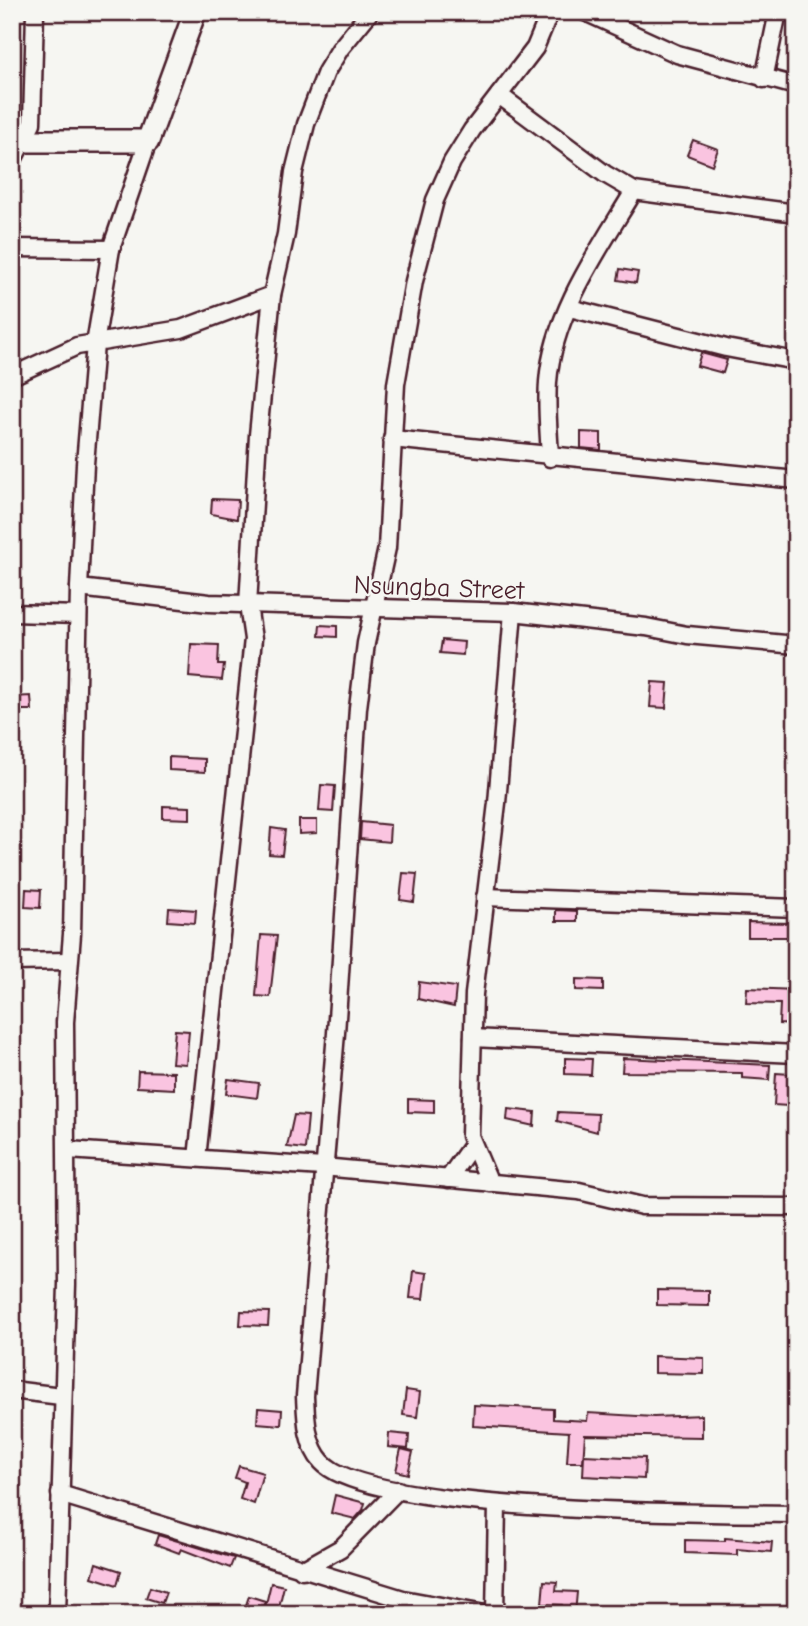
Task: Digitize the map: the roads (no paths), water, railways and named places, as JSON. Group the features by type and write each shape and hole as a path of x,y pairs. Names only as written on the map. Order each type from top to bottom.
{"street":[{"path":"12,162 17,141 32,122 35,12"},
{"path":"57,1614 61,1396 66,1318 68,1150 65,1023 78,754 79,588 95,344 111,248 194,12"},
{"path":"198,1158 254,639 248,605 258,435 272,295 286,234 294,172 310,111 326,72 340,48 370,12"},
{"path":"550,12 535,48 452,162 435,200 414,281 396,384 387,548 366,643 358,708 341,920 336,1033 305,1396 309,1434 323,1462 336,1472 360,1482 398,1490 497,1505 796,1514"},
{"path":"585,12 677,54 796,86"},
{"path":"764,79 778,12"},
{"path":"499,96 605,174 634,191 796,214"},
{"path":"17,141 148,141"},
{"path":"550,458 548,381 557,338 598,250 634,191"},
{"path":"12,248 111,248"},
{"path":"12,376 65,350 203,323 225,311 272,295"},
{"path":"569,308 726,348 796,360"},
{"path":"392,439 550,458 796,480"},
{"name":"Nsungba Street","path":"79,588 248,605 513,612 646,627 687,635 796,645"},
{"path":"490,1183 472,1145 472,1038 474,993 498,803 513,612"},
{"path":"12,613 78,615"},
{"path":"485,897 796,908"},
{"path":"12,962 68,961"},
{"path":"472,1038 796,1054"},
{"path":"448,1179 472,1145"},
{"path":"68,1150 323,1167 579,1191 642,1206 796,1206"},
{"path":"12,1390 61,1396"},
{"path":"302,1570 341,1548 398,1490"},
{"path":"60,1493 302,1570 403,1599 485,1614"},
{"path":"495,1614 497,1505"}]}
